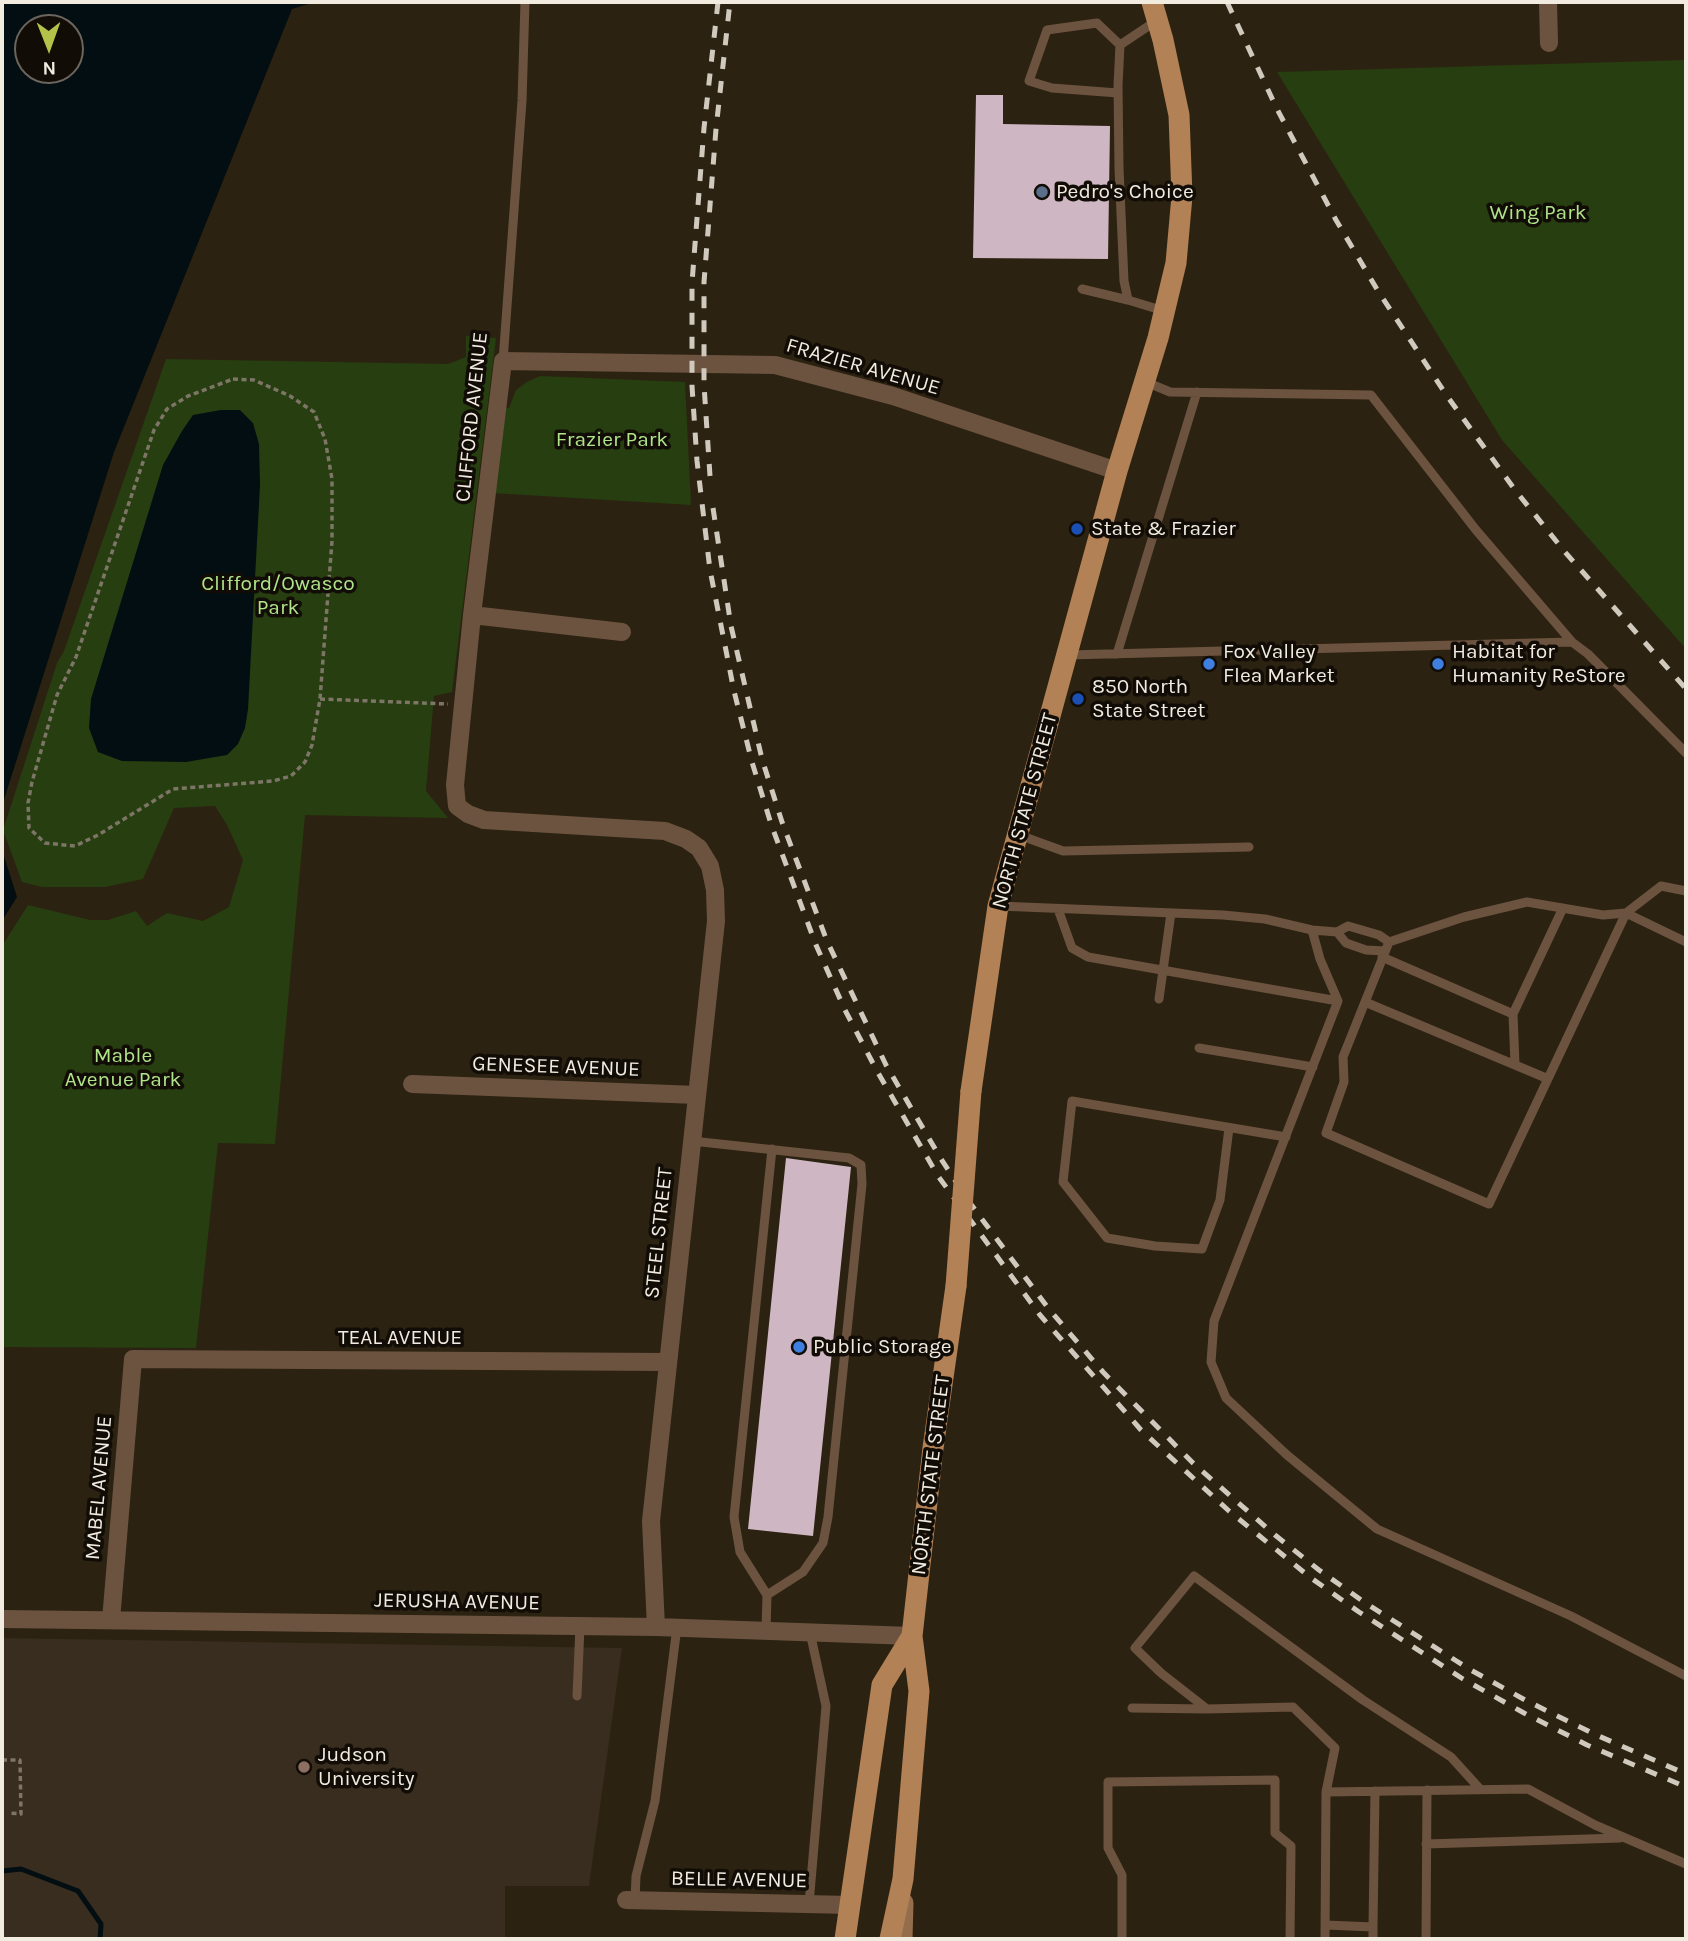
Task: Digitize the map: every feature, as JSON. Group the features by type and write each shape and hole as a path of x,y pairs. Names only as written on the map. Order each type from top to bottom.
{"main road":[{"name":"NORTH STATE STREET","path":"890,1939 903,1879 919,1691 912,1636 933,1448 956,1286 971,1091 999,906 1117,471 1165,311 1176,263 1182,196 1178,115 1155,11"},
{"name":"NORTH STATE STREET","path":"845,1939 882,1685 912,1636"},
{"path":"902,1939 903,1879"}],"street":[{"path":"1548,2 1549,43"},
{"name":"FRAZIER AVENUE","path":"503,361 775,365 893,396 1117,471"},
{"name":"CLIFFORD AVENUE","path":"503,361 472,615 454,795 457,806 484,820 665,831 686,839 699,848"},
{"path":"472,615 622,632"},
{"name":"STEEL STREET","path":"656,1627 651,1521 716,921 715,890 710,866 699,848"},
{"name":"GENESEE AVENUE","path":"412,1084 697,1095"},
{"name":"TEAL AVENUE","path":"132,1359 667,1362"},
{"name":"MABEL AVENUE","path":"111,1620 132,1359"},
{"name":"JERUSHA AVENUE","path":"2,1619 677,1627 912,1636"},
{"name":"BELLE AVENUE","path":"631,1900 850,1905"}],"lane":[{"name":"CLIFFORD AVENUE","path":"503,361 522,101 526,2"},
{"path":"1128,300 1124,282 1118,93 1120,45 1155,11"},
{"path":"1118,93 1052,88 1029,81 1046,30 1097,23 1120,45"},
{"path":"1082,289 1165,311"},
{"path":"1144,381 1170,392 1371,395 1476,530 1572,642 1588,654 1686,753"},
{"path":"1118,654 1197,392"},
{"path":"1067,655 1572,642"},
{"path":"1018,835 1063,851 1249,847"},
{"path":"1386,950 1343,1057 1345,1082 1326,1133 1489,1204 1626,913 1661,886 1686,891"},
{"path":"1337,932 1346,943 1366,950 1386,950 1464,917 1527,902 1603,915 1626,913 1686,942"},
{"path":"999,906 1265,919 1312,930 1337,932 1348,926 1379,935 1386,950 1513,1014"},
{"path":"1514,1064 1513,1014 1563,908"},
{"path":"1058,909 1072,948 1088,957 1338,1001"},
{"path":"1159,999 1171,913"},
{"path":"1312,930 1320,959 1338,1001 1214,1321 1211,1362 1226,1398 1287,1455 1377,1529 1571,1616 1686,1676"},
{"path":"1365,1002 1546,1078"},
{"path":"1199,1048 1313,1067"},
{"path":"1228,1128 1220,1200 1202,1249 1155,1246 1107,1238 1063,1182 1072,1101 1286,1137"},
{"path":"692,1141 849,1158 861,1165 862,1184 823,1544 803,1572 767,1595"},
{"path":"766,1630 767,1595 740,1552 734,1517 772,1149"},
{"path":"1207,1709 1161,1673 1135,1648 1194,1577 1363,1700 1451,1758 1480,1789"},
{"path":"577,1696 580,1626"},
{"path":"631,1900 655,1801 677,1627"},
{"path":"809,1904 826,1706 810,1632"},
{"path":"1132,1708 1293,1707 1335,1748 1326,1792 1325,1939"},
{"path":"1122,1939 1122,1875 1108,1849 1108,1782 1275,1780 1275,1833 1291,1846 1290,1939"},
{"path":"1326,1792 1528,1788 1595,1825 1686,1864"},
{"path":"1426,1939 1427,1790"},
{"path":"1373,1939 1375,1791"},
{"path":"1426,1843 1626,1838"},
{"path":"1325,1925 1373,1927"}],"path":[{"path":"233,379 254,380 290,396 314,412 325,439 332,479 332,541 320,699 312,745 305,762 291,776 273,781 173,789 75,846 45,843 29,828 27,803 57,695 76,657 154,430 167,409 210,386 233,379"},
{"path":"320,699 463,705"},
{"path":"2,1760 20,1760 21,1814 10,1813"}],"shaded area":[{"path":"2,2 315,2 292,9 114,452 2,806"},
{"path":"240,410 253,423 259,444 260,485 245,728 238,744 227,755 186,762 122,761 98,752 89,728 91,699 163,465 193,415"},
{"path":"2,850 17,897 2,921"},
{"name":"Judson University","path":"2,1638 622,1648 589,1886 505,1886 505,1939 2,1939"}],"green space":[{"name":"Wing Park","path":"1686,60 1686,649 1502,440 1277,72"},
{"name":"Clifford/Owasco Park","path":"466,336 496,338 452,692 434,696 426,791 448,818 305,815 275,1144 218,1143 196,1348 2,1347 2,946 28,905 90,920 108,920 136,911 147,926 167,913 203,921 229,907 243,860 215,806 174,808 143,879 105,887 42,887 22,882 3,830 57,663 64,651 166,359 448,364 466,357"},
{"name":"Frazier Park","path":"540,376 685,382 691,505 492,493 502,407 509,408 516,390"}],"building":[{"name":"Pedro's Choice","path":"976,95 1003,95 1003,124 1110,126 1108,259 973,258"},
{"name":"Public Storage","path":"786,1158 851,1167 813,1536 748,1529"}],"waterway":[{"path":"2,1871 21,1869 78,1891 101,1924 100,1939"}],"railway":[{"path":"718,2 704,128 692,283 692,386 697,461 710,570 734,691 771,824 816,945 845,1010 877,1071 938,1176 1040,1315 1141,1430 1229,1511 1311,1578 1463,1679 1587,1745 1686,1787"},
{"path":"710,476 704,385 704,282 716,129 730,2"},
{"path":"1227,2 1277,109 1336,220 1378,291 1447,396 1515,490 1565,552 1686,689"},
{"path":"713,508 731,626 762,759 782,822 827,941 886,1065 941,1159 970,1203 1048,1308 1103,1372 1193,1463 1319,1570 1469,1669 1594,1734 1686,1774"}],"place":[{"name":"Pedro's Choice","path":"1042,192"},
{"name":"State & Frazier","path":"1077,529"},
{"name":"Fox Valley Flea Market","path":"1209,664"},
{"name":"Habitat for Humanity ReStore","path":"1438,664"},
{"name":"850 North State Street","path":"1078,699"},
{"name":"Public Storage","path":"799,1347"},
{"name":"Judson University","path":"304,1767"}],"park label":[{"name":"Mable Avenue Park","path":"123,1068"}]}
